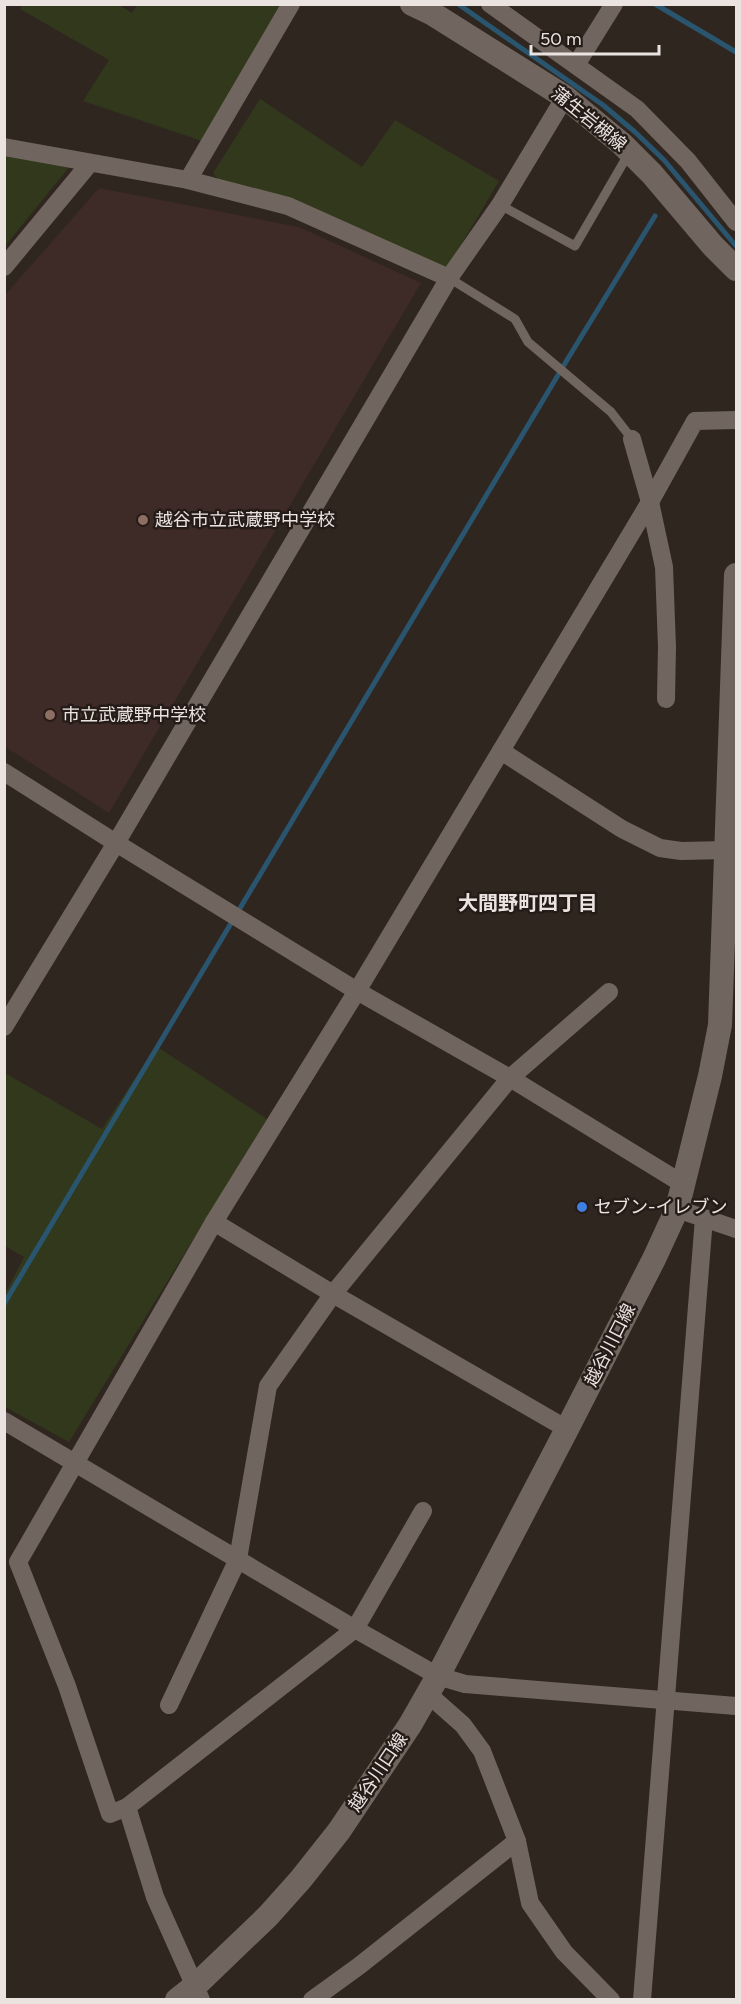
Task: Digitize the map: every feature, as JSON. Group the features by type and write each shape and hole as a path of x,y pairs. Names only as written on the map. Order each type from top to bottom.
{"main road":[{"name":"蒲生岩槻線","path":"412,4 433,14 565,97 630,152 652,174 713,246 736,269"},
{"name":"越谷川口線","path":"191,1995 301,1879 345,1821 410,1725 567,1429 677,1209 720,1026 726,850 734,760 736,575"}],"street":[{"path":"188,180 291,4"},
{"path":"490,4 637,109 688,161 736,222"},
{"path":"576,65 614,4"},
{"path":"4,1027 116,843 449,278 500,205 565,97"},
{"path":"4,147 188,180 288,206 449,278"},
{"path":"4,267 90,163"},
{"path":"423,1511 355,1629 127,1807 110,1814 67,1686 18,1562 74,1461 214,1222 357,991 650,502 695,421 736,420"},
{"path":"632,439 650,502 664,567 666,699"},
{"path":"501,751 622,828 660,848 681,851 726,850"},
{"path":"4,772 357,991 510,1078 683,1184"},
{"path":"169,1705 238,1559 268,1386 333,1294 510,1078 609,992"},
{"path":"677,1209 736,1229"},
{"path":"642,2000 704,1218"},
{"path":"214,1222 333,1294 567,1429"},
{"path":"4,1421 355,1629 433,1685 482,1751 517,1841 530,1903 564,1952 611,2000"},
{"path":"433,1685 465,1684 736,1706"},
{"path":"127,1807 155,1897 191,1995"},
{"path":"312,2000 517,1841"}],"lane":[{"path":"500,205 575,246 630,152"},
{"path":"449,278 515,319 528,342 611,412 632,439"}],"shaded area":[{"name":"越谷市立武蔵野中学校","path":"99,188 299,227 421,283 109,813 4,746 5,295"}],"green space":[{"path":"22,4 117,4 132,13 137,5 282,5 202,141 83,101 109,60 20,9"},
{"path":"260,99 362,167 395,120 499,181 446,270 223,185 213,173"},
{"path":"5,155 70,166 5,246"},
{"path":"156,1046 267,1119 69,1442 5,1407 5,1294 24,1257 5,1246 5,1073 102,1129"}],"waterway":[{"path":"458,4 603,105 635,132 664,160 736,246"},
{"path":"655,4 736,52"},
{"path":"4,1304 655,216"}],"place":[{"name":"越谷市立武蔵野中学校","path":"143,520"},
{"name":"市立武蔵野中学校","path":"50,715"},
{"name":"セブン-イレブン","path":"582,1207"}],"district":[{"name":"大間野町四丁目","path":"528,903"}]}
